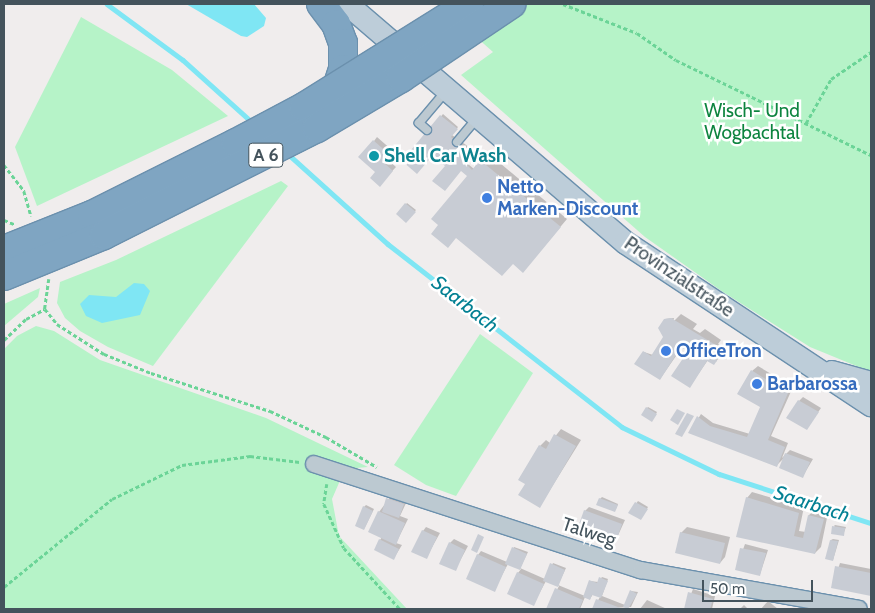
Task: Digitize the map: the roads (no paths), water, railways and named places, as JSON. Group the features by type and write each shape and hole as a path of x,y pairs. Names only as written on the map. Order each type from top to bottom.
{"highway":[{"path":"321,4 336,24 344,43 341,98"},
{"name":"A 6","path":"6,262 92,215 236,143 304,106 469,4"},
{"name":"A 6","path":"6,262 104,235 300,137 401,78 511,4"},
{"name":"A 6","path":"6,262 311,118 341,98 412,59"}],"main road":[{"name":"Provinzialstraße","path":"353,7 626,243 871,405"},
{"name":"Provinzialstraße","path":"802,360 832,372 871,392"},
{"path":"832,372 871,384"}],"street":[{"name":"Talweg","path":"314,464 332,468 641,570 859,609"}],"lane":[{"path":"427,130 419,123 447,90"},
{"path":"457,142 478,116"}],"water":[{"path":"186,4 254,4 266,18 264,26 247,37 241,36"},
{"path":"134,283 144,284 150,291 140,315 102,323 86,316 80,304 89,295 116,297"}],"waterway":[{"name":"Saarbach","path":"107,4 183,60 253,123"},
{"name":"Saarbach","path":"287,153 388,244 622,427 719,474 871,523"}],"place":[{"name":"Shell Car Wash","path":"374,156"},
{"name":"Netto Marken-Discount","path":"487,198"},
{"name":"OfficeTron","path":"666,351"},
{"name":"Barbarossa","path":"757,384"}],"park label":[{"name":"Wisch- Und Wogbachtal","path":"752,122"}]}
